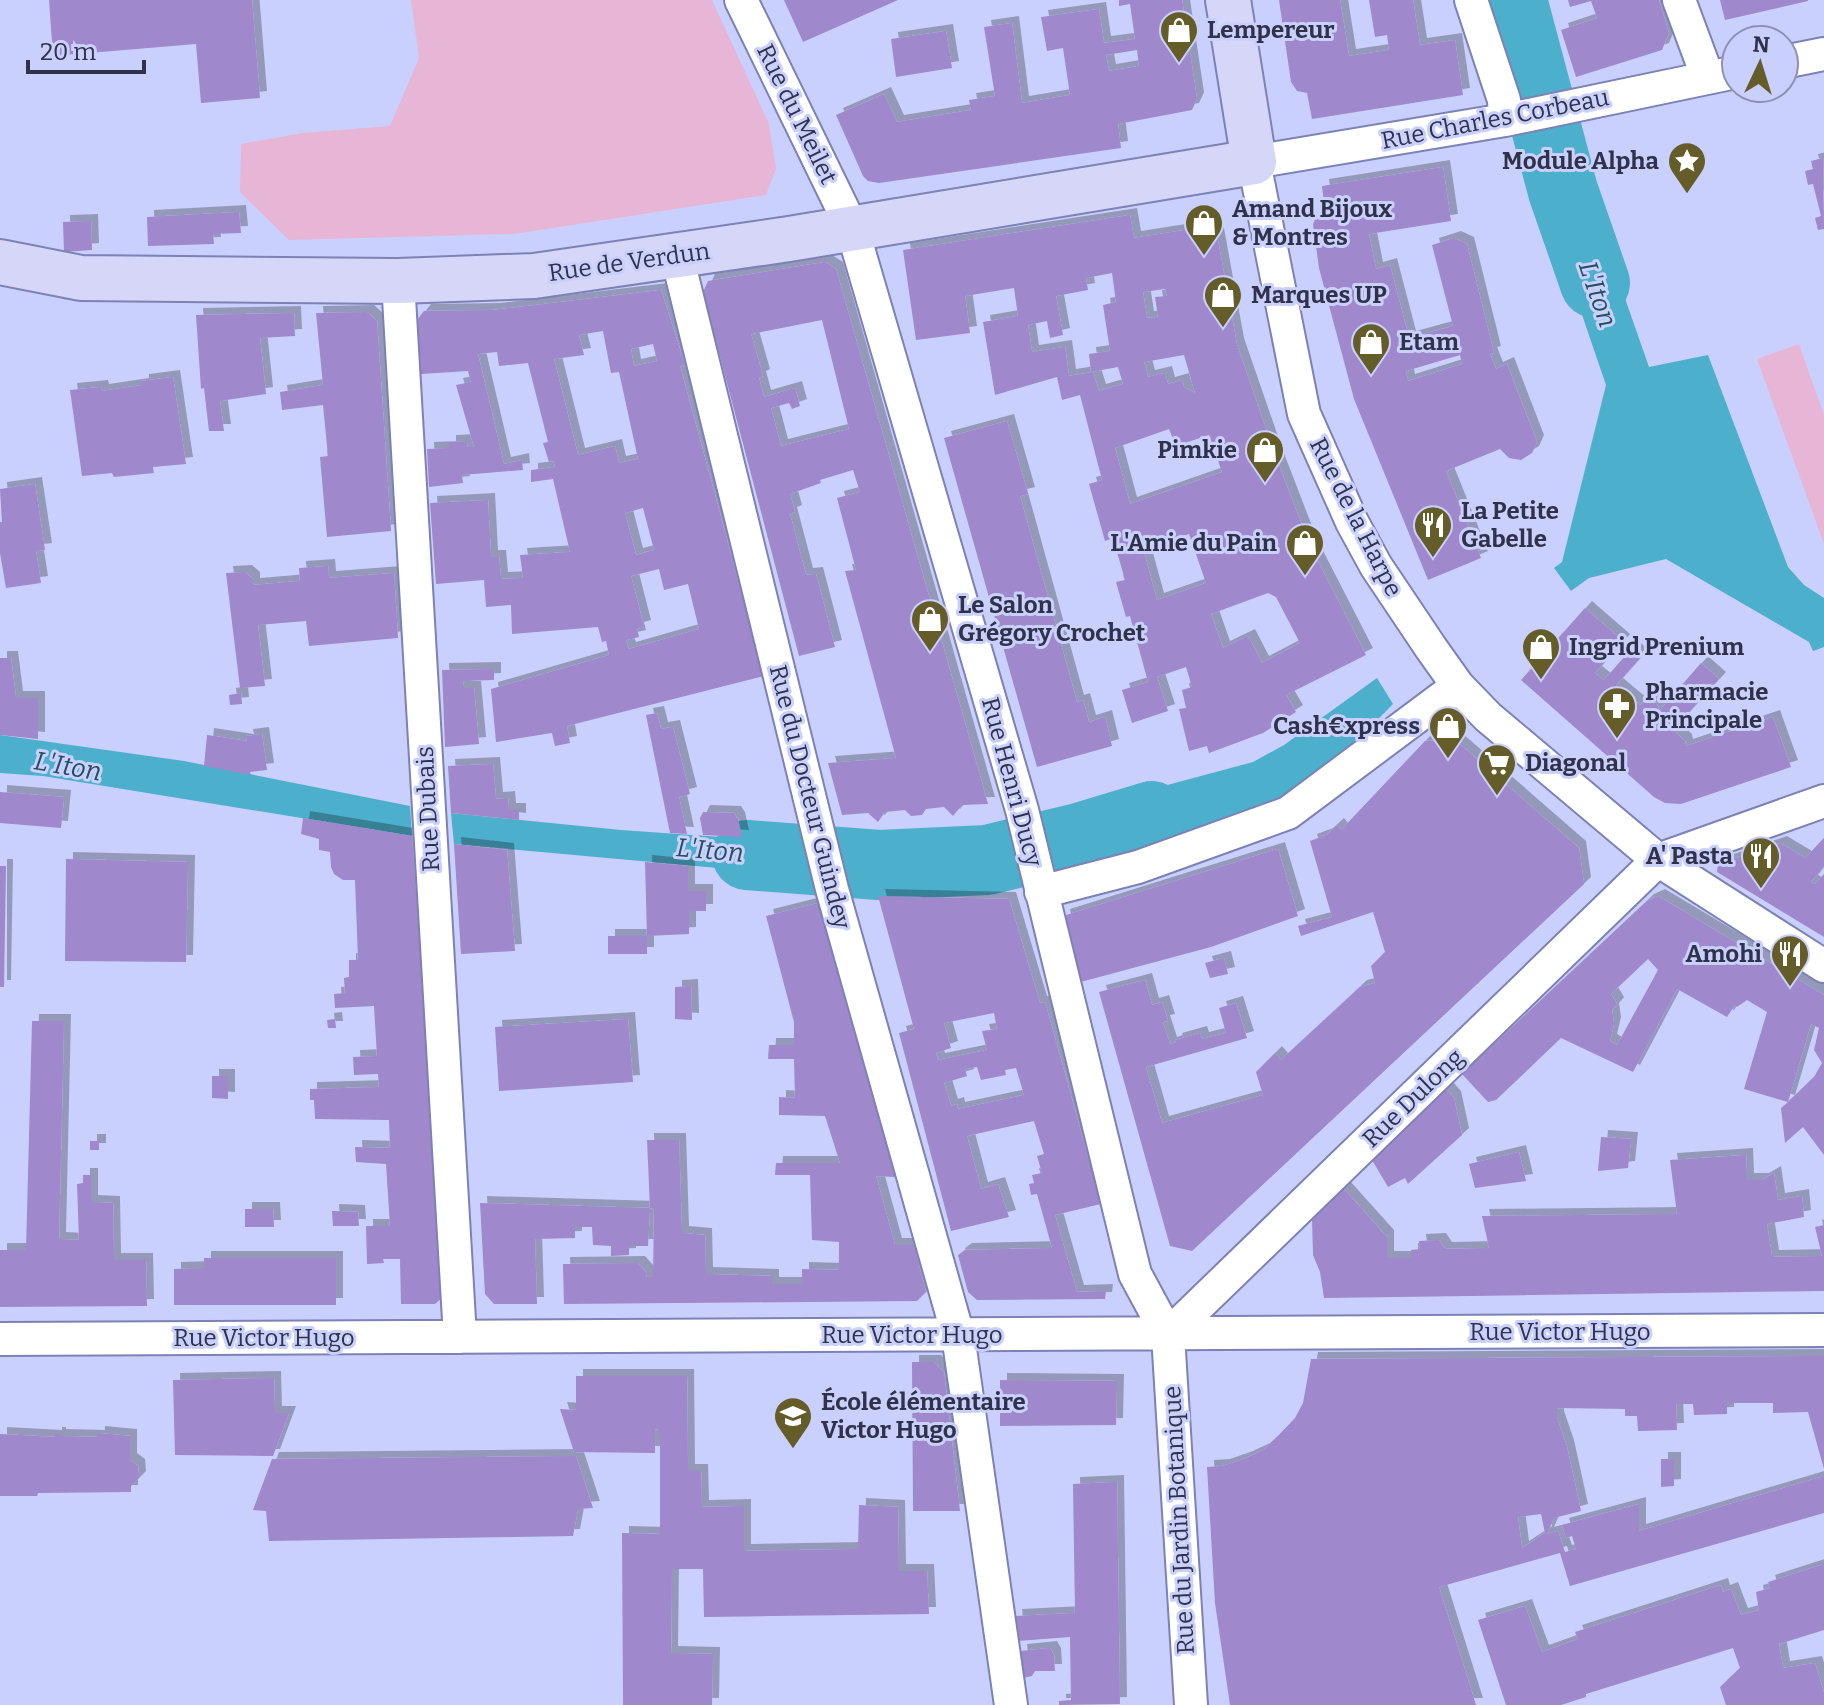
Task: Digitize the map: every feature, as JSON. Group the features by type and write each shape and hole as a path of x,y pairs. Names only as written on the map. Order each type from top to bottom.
{"main road":[{"path":"1228,0 1254,162"},
{"name":"Rue de Verdun","path":"0,262 81,278 398,281 534,276 677,256 1254,162"}],"street":[{"name":"Rue du Meilet","path":"741,0 852,228"},
{"path":"1471,0 1504,100 1505,120"},
{"path":"1679,0 1720,72"},
{"path":"1800,59 1824,54"},
{"name":"Rue Charles Corbeau","path":"1254,162 1505,120 1720,75"},
{"name":"Rue de la Harpe","path":"1254,162 1304,414 1352,522 1376,566 1458,686 1488,717 1658,860 1824,966"},
{"name":"Rue Henri Ducy","path":"852,228 1022,810 1135,1274 1168,1335"},
{"name":"Rue du Docteur Guindey","path":"677,256 832,889 958,1335 1011,1705"},
{"name":"Rue Dubais","path":"398,281 460,1337"},
{"path":"1041,892 1138,867 1288,813 1458,686"},
{"path":"1658,860 1824,801"},
{"name":"Rue Dulong","path":"1168,1335 1658,860"},
{"name":"Rue Victor Hugo","path":"0,1339 1824,1330"},
{"name":"Rue du Jardin Botanique","path":"1168,1335 1191,1705"}],"shaded area":[{"path":"411,0 712,0 769,124 776,169 766,195 514,234 289,240 240,192 241,144 303,133 390,126 419,58"},
{"path":"1799,344 1824,415 1824,544 1757,359"}],"water":[{"path":"1498,0 1526,0 1555,84 1517,94"},
{"path":"1587,190 1649,367 1708,355 1788,567 1804,585 1824,598 1824,647 1813,651 1809,642 1666,559 1589,578 1571,591 1554,568 1562,562 1606,385 1540,192"},
{"path":"1377,678 1393,704 1330,768 1294,792 1259,810 1184,834 1065,865 1052,816 1253,762 1284,745"},
{"path":"0,735 184,761 410,806 412,836 43,776 0,773"},
{"path":"451,813 621,830 807,843 816,877 454,844"},
{"path":"995,831 1009,880 858,879 849,845 898,841 899,837"}],"building":[{"path":"49,0 252,0 260,98 201,103 196,44 53,56"},
{"path":"784,0 898,0 803,42"},
{"path":"1119,0 1182,0 1197,99 1192,110 1118,124 1121,148 879,183 868,181 863,176 836,115 884,94 897,122 971,110 969,100 995,96 984,27 1012,23 1022,103 1070,95 1063,48 1047,51 1041,17 1099,9 1104,43 1135,39 1130,4 1119,6","holes":["1137,50 1139,66 1109,71 1106,55"]},
{"path":"1279,0 1340,0 1349,56 1389,50 1387,35 1375,37 1369,0 1413,0 1420,45 1455,40 1463,95 1312,119 1307,93 1297,91 1291,82"},
{"path":"1568,0 1659,0 1669,33 1662,50 1576,77 1561,30 1597,18 1591,1 1570,7"},
{"path":"1720,0 1808,0 1808,1 1725,20"},
{"path":"946,31 952,68 896,77 891,39"},
{"path":"1823,158 1824,229 1818,230 1815,218 1821,216 1813,184 1808,185 1805,171 1813,169 1811,161"},
{"path":"1443,167 1451,221 1369,234 1376,269 1390,265 1409,338 1453,326 1432,245 1454,238 1467,244 1494,353 1490,354 1496,369 1507,364 1537,442 1532,453 1521,460 1509,458 1500,449 1446,471 1481,558 1428,580 1354,399 1319,268 1313,224 1317,215 1325,211 1322,186","holes":["1460,355 1462,364 1408,381 1406,371"]},
{"path":"239,212 241,233 213,234 214,244 148,246 147,217"},
{"path":"1130,215 1134,238 1204,227 1212,229 1217,235 1237,345 1275,455 1310,546 1366,655 1286,695 1296,712 1263,733 1209,753 1207,746 1189,751 1179,709 1186,708 1182,690 1192,687 1186,667 1157,677 1168,711 1132,723 1122,690 1148,682 1130,616 1126,617 1116,582 1125,580 1113,538 1105,541 1089,484 1102,480 1080,395 1062,400 1057,377 995,395 983,322 1018,316 1014,288 965,296 970,333 916,340 903,250","holes":["1112,273 1116,302 1103,305 1110,351 1089,354 1091,372 1118,367 1123,384 1099,391 1093,372 1069,376 1065,347 1032,352 1028,325 1047,321 1050,338 1063,335 1056,296 1088,290 1086,278","1165,289 1167,296 1155,297 1158,317 1147,318 1143,292","1184,355 1195,393 1184,387 1182,380 1168,384 1165,373 1148,377 1144,362","1169,429 1176,446 1209,435 1222,472 1130,504 1115,448","1189,534 1206,583 1157,600 1143,549","1268,593 1276,597 1300,643 1262,663 1248,636 1223,648 1211,614"]},
{"path":"91,221 92,250 64,252 63,222"},
{"path":"825,262 836,269 988,804 962,805 953,816 944,807 926,809 922,815 911,816 905,810 885,812 878,822 868,813 842,815 828,763 896,758 845,571 856,570 837,498 860,492 853,470 820,480 821,483 790,494 795,512 790,514 806,575 816,574 835,647 799,656 703,292 708,281","holes":["822,320 849,429 781,446 771,408 789,403 792,409 800,406 795,388 764,397 759,378 763,376 751,334"]},
{"path":"661,290 685,365 680,366 764,676 567,726 570,743 555,746 552,733 496,742 491,689 609,655 598,627 512,634 511,605 486,607 484,580 436,584 430,503 488,500 491,557 499,557 501,579 523,578 520,555 570,552 553,479 531,482 531,470 555,467 554,461 549,462 543,443 548,442 528,363 499,366 497,352 478,354 504,464 522,460 523,470 462,475 463,483 429,487 427,449 449,448 449,442 468,441 467,447 474,447 456,385 471,382 468,371 421,374 417,320 424,311 493,310","holes":["603,331 611,373 619,372 638,459 619,463 615,446 578,455 554,359 584,355 579,335","653,344 657,361 634,366 631,349","643,508 654,550 636,555 625,513","659,569 664,590 688,584 699,629 629,649 626,640 639,637 637,629 644,627 631,576"]},
{"path":"367,312 377,321 391,531 327,537 320,457 328,456 323,405 282,410 280,392 323,385 316,313"},
{"path":"294,313 295,336 260,338 266,394 220,401 224,431 209,431 204,388 201,389 196,315"},
{"path":"173,377 186,464 153,467 154,473 82,476 70,390 101,387 102,391"},
{"path":"1007,421 1028,494 1020,496 1077,702 1083,700 1089,722 1105,717 1112,746 1037,767 944,438"},
{"path":"35,484 45,550 36,551 41,583 6,588 0,553 0,489"},
{"path":"328,566 329,578 394,573 398,638 309,646 306,621 258,625 265,686 240,688 226,573 245,572 253,579 253,585 300,581 299,568"},
{"path":"1585,608 1623,641 1595,673 1604,680 1632,648 1641,657 1616,685 1640,705 1646,699 1654,699 1660,710 1701,663 1719,679 1673,730 1686,746 1773,717 1791,767 1681,804 1665,803 1654,797 1521,680"},
{"path":"0,658 11,658 16,698 38,698 38,739 0,735"},
{"path":"494,669 494,680 463,681 464,688 474,688 479,744 445,747 442,670"},
{"path":"241,693 242,704 230,705 229,695"},
{"path":"657,713 661,729 673,727 690,794 679,797 687,834 670,833 646,715"},
{"path":"262,734 267,770 250,772 251,775 204,766 207,735 247,741 246,736"},
{"path":"1455,740 1579,848 1584,884 1192,1251 1170,1246 1099,992 1145,980 1152,1005 1162,1002 1168,1021 1163,1022 1170,1044 1200,1033 1202,1039 1226,1033 1219,1008 1236,1003 1247,1038 1146,1067 1162,1123 1263,1095 1256,1072 1275,1053 1281,1060 1360,987 1375,983 1371,966 1385,952 1373,912 1301,936 1298,926 1332,917 1310,841 1326,835 1337,825 1341,830 1425,741"},
{"path":"493,764 496,799 508,798 509,810 519,810 519,820 451,813 448,766"},
{"path":"0,792 64,797 61,828 0,823"},
{"path":"703,812 734,813 742,837 703,835 700,818"},
{"path":"303,818 412,836 445,1295 435,1304 401,1304 400,1259 383,1259 384,1263 367,1264 366,1226 390,1226 386,1164 356,1162 355,1147 390,1148 389,1120 315,1119 310,1089 379,1087 378,1074 354,1075 353,1057 377,1056 374,1006 335,1008 334,994 345,993 344,978 349,977 349,960 358,960 355,880 343,880 334,874 330,852 319,850 319,839 301,834"},
{"path":"1824,838 1824,866 1811,882 1815,884 1824,874 1824,937 1717,872 1718,864 1780,843 1805,858"},
{"path":"454,844 507,850 515,951 461,954"},
{"path":"1278,849 1298,916 1211,947 1077,983 1063,916"},
{"path":"66,859 188,862 186,962 65,961"},
{"path":"645,862 688,866 688,891 706,891 706,911 689,911 689,934 647,936"},
{"path":"0,866 6,866 4,987 0,987"},
{"path":"878,896 1009,899 1040,1003 1045,1002 1101,1204 1055,1215 1077,1292 1106,1291 1105,1299 977,1300 968,1292 958,1255 965,1250 1052,1248 1037,1194 1031,1195 1029,1184 1034,1183 1032,1175 1042,1173 1037,1156 1044,1154 1034,1121 967,1136 981,1189 998,1184 1009,1217 951,1231 899,1033 914,1029","holes":["994,1013 997,1029 982,1031 987,1050 938,1060 936,1053 951,1048 944,1023","977,1067 981,1080 1006,1075 1005,1070 1016,1068 1024,1095 958,1109 957,1104 951,1106 944,1083 967,1076 965,1069"]},
{"path":"1658,896 1824,995 1824,1155 1803,1127 1785,1143 1781,1108 1788,1102 1744,1089 1767,1012 1747,1000 1737,1007 1735,1005 1727,1017 1677,989 1633,1072 1561,1038 1496,1100 1488,1102 1462,1074 1647,901","holes":["1648,959 1658,970 1617,1045 1610,1041 1614,1024 1612,1010 1617,1004 1611,994","1811,1024 1819,1028 1814,1050 1822,1063 1814,1077 1788,1102"]},
{"path":"822,902 895,1177 876,1176 895,1245 914,1245 926,1292 917,1301 564,1304 563,1264 638,1263 647,1273 646,1277 653,1277 654,1209 650,1208 647,1140 679,1140 682,1233 705,1235 706,1274 772,1276 772,1284 802,1284 802,1269 839,1270 839,1242 812,1240 810,1175 775,1175 776,1163 840,1163 825,1116 779,1115 779,1097 795,1098 794,1059 768,1059 769,1045 794,1045 794,1022 766,916"},
{"path":"608,936 647,936 647,954 608,954"},
{"path":"1224,958 1228,974 1210,978 1205,963"},
{"path":"691,986 692,1020 675,1019 675,987"},
{"path":"335,1019 336,1028 328,1028 327,1020"},
{"path":"628,1019 633,1082 499,1091 495,1027"},
{"path":"32,1021 64,1021 59,1239 79,1240 77,1184 83,1183 83,1175 91,1175 91,1202 113,1203 114,1260 146,1260 147,1306 0,1307 0,1250 26,1250"},
{"path":"212,1076 228,1076 228,1099 212,1098"},
{"path":"1446,1089 1454,1098 1462,1135 1408,1184 1405,1178 1388,1187 1372,1160"},
{"path":"1601,1137 1631,1139 1628,1168 1598,1171"},
{"path":"90,1141 99,1141 99,1150 90,1150"},
{"path":"1519,1152 1526,1181 1475,1188 1469,1164"},
{"path":"1746,1155 1747,1180 1762,1180 1774,1173 1778,1200 1802,1196 1804,1217 1767,1224 1772,1257 1822,1256 1815,1227 1824,1225 1824,1291 1324,1298 1320,1272 1313,1255 1312,1218 1343,1188 1387,1237 1387,1258 1411,1258 1411,1250 1420,1249 1419,1241 1439,1240 1445,1249 1489,1248 1482,1216 1677,1214 1670,1160"},
{"path":"480,1203 650,1208 648,1246 629,1246 629,1255 611,1256 611,1246 593,1245 592,1227 575,1227 575,1238 535,1239 537,1304 494,1304 485,1294"},
{"path":"245,1209 273,1209 274,1227 245,1227"},
{"path":"332,1211 358,1212 359,1226 333,1226"},
{"path":"204,1258 336,1258 336,1305 174,1305 174,1269 204,1268"},
{"path":"1824,1356 1824,1469 1808,1412 1773,1413 1773,1403 1727,1403 1727,1414 1694,1415 1693,1404 1676,1404 1677,1430 1638,1431 1637,1416 1625,1416 1625,1409 1557,1408 1581,1511 1554,1518 1547,1534 1558,1531 1565,1552 1576,1549 1572,1536 1566,1538 1562,1525 1639,1504 1639,1531 1824,1476 1824,1513 1570,1586 1560,1553 1439,1587 1476,1705 1230,1705 1215,1603 1207,1467 1223,1466 1246,1458 1263,1450 1277,1437 1295,1418 1303,1403 1311,1359","holes":["1541,1514 1545,1533 1522,1548 1518,1517"]},
{"path":"912,1362 934,1362 944,1372 960,1511 913,1511"},
{"path":"576,1376 687,1376 688,1471 701,1471 702,1507 744,1506 744,1551 858,1549 859,1505 898,1507 899,1571 927,1571 929,1614 704,1617 703,1569 672,1569 671,1653 713,1654 712,1705 623,1705 622,1533 660,1534 660,1430 655,1429 655,1453 574,1452 560,1409 576,1410"},
{"path":"274,1378 275,1413 289,1413 273,1456 175,1455 173,1380"},
{"path":"1000,1380 1117,1381 1116,1425 1000,1426"},
{"path":"98,1433 130,1436 130,1460 138,1466 139,1478 131,1486 131,1492 0,1496 0,1434 98,1437"},
{"path":"576,1456 593,1508 578,1509 573,1536 269,1541 266,1511 253,1510 272,1459"},
{"path":"1661,1459 1674,1459 1674,1486 1661,1487"},
{"path":"1117,1482 1120,1704 1059,1705 1059,1701 1071,1700 1070,1637 1018,1641 1015,1616 1075,1613 1073,1484"},
{"path":"1824,1564 1824,1630 1779,1644 1783,1668 1815,1663 1824,1693 1824,1705 1726,1705 1720,1687 1740,1668 1733,1648 1586,1694 1586,1697 1561,1705 1506,1705 1478,1620 1525,1606 1542,1652 1578,1639 1575,1632 1721,1585 1723,1592 1731,1589 1741,1615 1759,1610 1756,1592 1770,1588 1768,1582"},
{"path":"1050,1648 1054,1655 1055,1671 1035,1671 1032,1676 1023,1678 1020,1651"}],"waterway":[{"name":"L'Iton","path":"1512,0 1563,191 1595,283"},
{"name":"L'Iton","path":"747,855 879,865 987,860 1079,838 1152,816"}],"place":[{"name":"Lempereur","path":"1179,64"},
{"name":"Module Alpha","path":"1687,195"},
{"name":"Amand Bijoux & Montres","path":"1204,257"},
{"name":"Marques UP","path":"1223,329"},
{"name":"Etam","path":"1371,376"},
{"name":"Pimkie","path":"1265,484"},
{"name":"La Petite Gabelle","path":"1433,559"},
{"name":"L'Amie du Pain","path":"1305,577"},
{"name":"Le Salon Grégory Crochet","path":"930,653"},
{"name":"Ingrid Prenium","path":"1541,681"},
{"name":"Pharmacie Principale","path":"1617,740"},
{"name":"Cash€xpress","path":"1448,760"},
{"name":"Diagonal","path":"1497,797"},
{"name":"A' Pasta","path":"1761,890"},
{"name":"Amohi","path":"1790,988"},
{"name":"École élémentaire Victor Hugo","path":"793,1450"}]}
